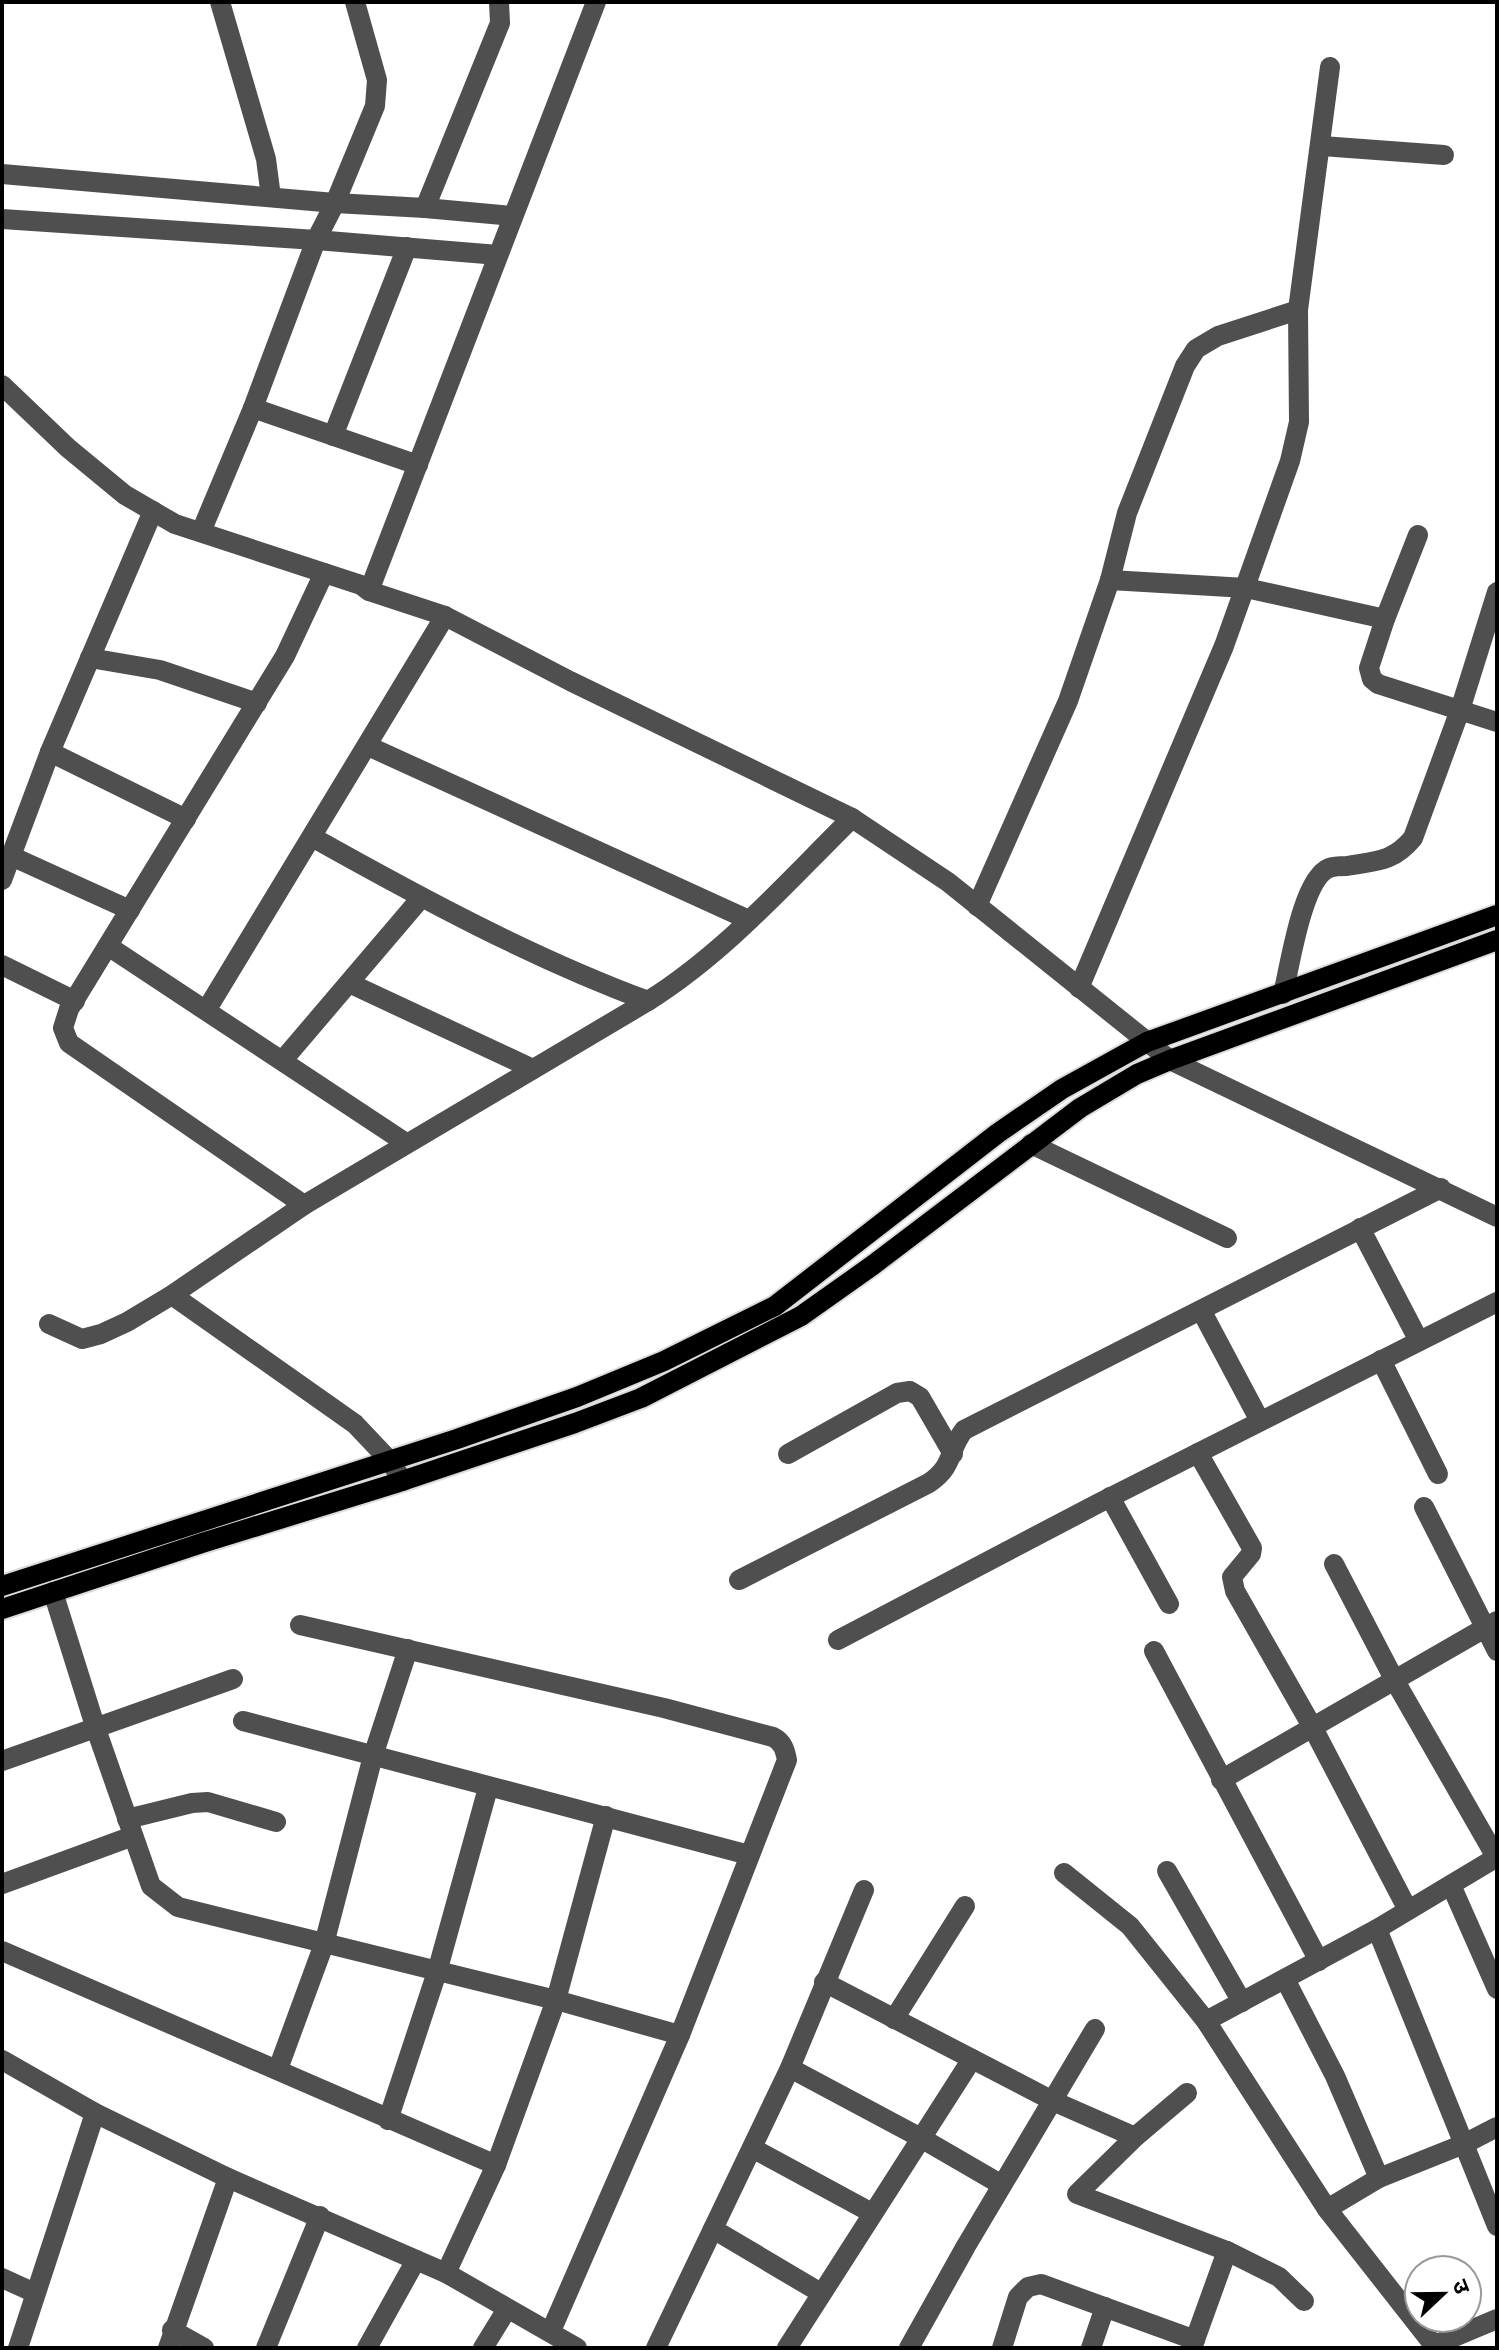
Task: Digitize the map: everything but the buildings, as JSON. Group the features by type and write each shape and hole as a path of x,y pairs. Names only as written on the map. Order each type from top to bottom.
{"main road":[{"path":"2,1586 577,1397 664,1361 775,1306 998,1133 1062,1089 1147,1042 1497,915"},
{"path":"2,1609 403,1481 641,1398 801,1316 1080,1108 1137,1074 1497,940"}],"street":[{"path":"220,2 266,159 271,197"},
{"path":"201,532 253,408 316,240 335,203 375,106 377,80 355,2"},
{"path":"425,208 500,23 499,2"},
{"path":"369,591 596,2"},
{"path":"1079,988 1218,660 1290,461 1299,422 1298,310 1330,67"},
{"path":"1322,146 1444,155"},
{"path":"2,174 513,216"},
{"path":"2,219 498,255"},
{"path":"333,436 407,247"},
{"path":"977,906 1068,701 1110,580 1127,513 1185,366 1196,349 1218,336 1298,310"},
{"path":"2,385 125,495 175,524 445,616 570,681 852,818 948,882 1170,1060 1497,1217"},
{"path":"253,408 418,465"},
{"path":"2,880 50,752 153,511"},
{"path":"1418,535 1369,668 1372,679 1378,684 1497,722"},
{"path":"304,1205 69,1043 63,1028 75,1001 285,656 324,573"},
{"path":"1110,580 1246,588 1385,619"},
{"path":"1283,994 1308,895 1316,880 1328,869 1389,859 1402,851 1413,838 1495,604"},
{"path":"207,1009 445,616"},
{"path":"90,658 160,670 257,703"},
{"path":"368,746 749,920"},
{"path":"50,752 186,819"},
{"path":"49,1324 82,1339 127,1322 304,1205 648,1001 696,968 852,818"},
{"path":"312,837 421,898 606,985 648,1001"},
{"path":"11,856 130,910"},
{"path":"283,1060 421,898"},
{"path":"108,946 406,1143"},
{"path":"2,965 75,1001"},
{"path":"349,983 533,1069"},
{"path":"1031,1144 1227,1238"},
{"path":"739,1580 944,1473 956,1441 964,1430 1441,1188"},
{"path":"1360,1228 1419,1341"},
{"path":"172,1295 355,1424 389,1460 403,1481"},
{"path":"838,1640 1110,1497 1497,1302"},
{"path":"1201,1310 1260,1421"},
{"path":"1381,1360 1438,1474"},
{"path":"788,1454 897,1393 910,1391 920,1397 953,1454"},
{"path":"1198,1453 1252,1548 1251,1554 1232,1577 1235,1591 1313,1728 1408,1910"},
{"path":"1110,1497 1169,1604"},
{"path":"1424,1507 1491,1625 1497,1651"},
{"path":"1206,2021 1377,1929 1497,1857 1395,1681 1334,1564"},
{"path":"53,1592 96,1729 151,1886 178,1907 556,2000 680,2035"},
{"path":"300,1625 664,1708 779,1740 787,1760 680,2035 551,2331"},
{"path":"1221,1780 1491,1625"},
{"path":"278,2069 324,1944 373,1756 408,1649"},
{"path":"1154,1651 1319,1961"},
{"path":"2,1761 233,1679"},
{"path":"243,1721 749,1855"},
{"path":"388,2120 437,1972 488,1788"},
{"path":"2,1884 192,1803 208,1802 276,1822"},
{"path":"446,2273 496,2165 556,2000 606,1816"},
{"path":"1167,1871 1242,2002"},
{"path":"1064,1873 1130,1926 1206,2021 1327,2209 1436,2347 1497,2319"},
{"path":"1451,1885 1497,1989"},
{"path":"656,2348 790,2068 864,1890"},
{"path":"894,2019 965,1906"},
{"path":"1377,1929 1497,2226"},
{"path":"2,1951 496,2165"},
{"path":"1285,1979 1335,2076 1379,2178"},
{"path":"824,1982 1053,2101 1135,2137"},
{"path":"909,2348 1095,2029"},
{"path":"787,2348 972,2059"},
{"path":"2,2060 95,2113 228,2178 446,2273 577,2348"},
{"path":"790,2068 1002,2185"},
{"path":"1187,2093 1135,2137 1077,2194 1227,2251 1279,2277 1304,2301"},
{"path":"18,2348 95,2113"},
{"path":"1327,2209 1379,2178 1464,2144 1497,2127"},
{"path":"752,2148 872,2213"},
{"path":"204,2348 170,2339 228,2178"},
{"path":"266,2348 320,2216"},
{"path":"713,2229 821,2293"},
{"path":"1002,2348 1018,2297 1028,2287 1041,2284 1193,2344 1227,2251"},
{"path":"367,2348 416,2260"},
{"path":"2,2278 35,2293"},
{"path":"1091,2348 1105,2307"},
{"path":"483,2348 507,2309"}]}
